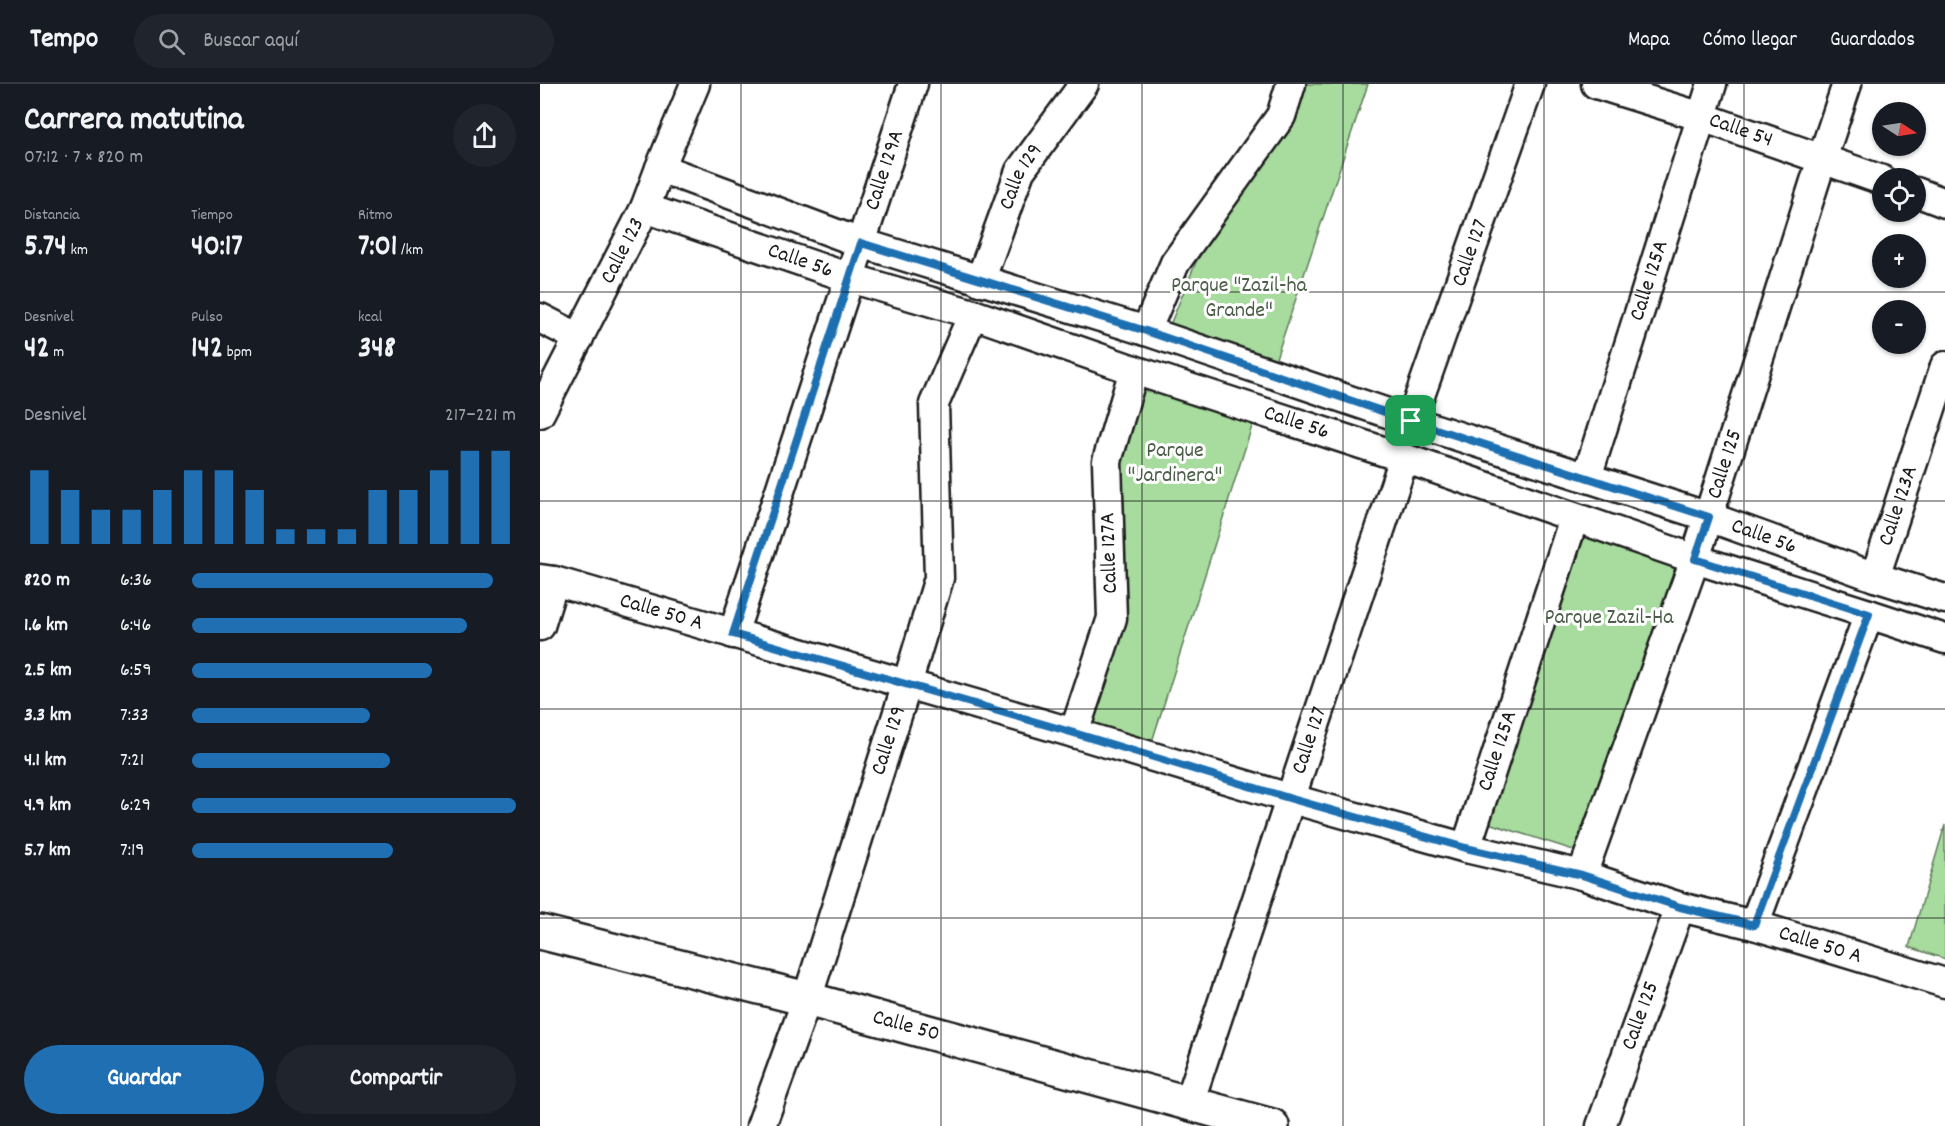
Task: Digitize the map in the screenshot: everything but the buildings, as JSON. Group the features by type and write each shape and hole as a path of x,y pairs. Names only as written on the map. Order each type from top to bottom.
{"main road":[{"name":"Calle 50","path":"540,932 807,999 1185,1115 1272,1126"}],"street":[{"name":"Calle 123","path":"540,413 645,208 695,84"},
{"name":"Calle 129A","path":"733,634 913,84"},
{"name":"Calle 129","path":"980,281 1020,171 1084,84"},
{"path":"1146,331 1175,263 1281,116 1291,84"},
{"name":"Calle 127","path":"1411,421 1530,84"},
{"name":"Calle 54","path":"1596,84 1702,117 1872,176"},
{"name":"Calle 125A","path":"1587,477 1712,84"},
{"name":"Calle 125","path":"1582,875 1695,559 1848,84"},
{"name":"Calle 56","path":"660,168 861,243 1146,331 1411,421 1709,517 1875,577 1945,599"},
{"path":"1926,195 1945,202"},
{"name":"Calle 56","path":"645,208 850,278 973,314 1134,370 1404,458 1695,559 1945,639"},
{"name":"Calle 129","path":"761,1126 807,999 908,684 939,578 934,404 973,314"},
{"path":"540,318 579,338"},
{"name":"Calle 123A","path":"1875,577 1945,366"},
{"name":"Calle 127A","path":"1074,733 1112,618 1107,461 1134,370"},
{"path":"1297,423 1308,385"},
{"name":"Calle 127","path":"1185,1115 1404,458"},
{"name":"Calle 125A","path":"1466,848 1574,518"},
{"path":"540,626 547,580"},
{"name":"Calle 50 A","path":"547,580 908,684 1292,799 1466,848 1582,875 1680,907 1754,925 1945,983"},
{"path":"1754,925 1869,614"},
{"name":"Calle 125","path":"1601,1126 1680,907"}],"green space":[{"name":"Parque \"Zazil-ha Grande\"","path":"1297,84 1368,84 1273,367 1167,332 1196,262 1287,117"},
{"name":"Parque \"Jardinera\"","path":"1134,381 1254,420 1150,748 1079,727 1117,612 1112,455"},
{"name":"Parque Zazil-Ha","path":"1578,533 1687,568 1583,853 1479,820"},
{"path":"1945,825 1945,959 1909,947"}],"route":[{"path":"861,243 1146,331 1411,421 1709,517 1695,559 1869,614 1754,925 1680,907 1582,875 1466,848 1292,799 733,634 861,243"}]}
